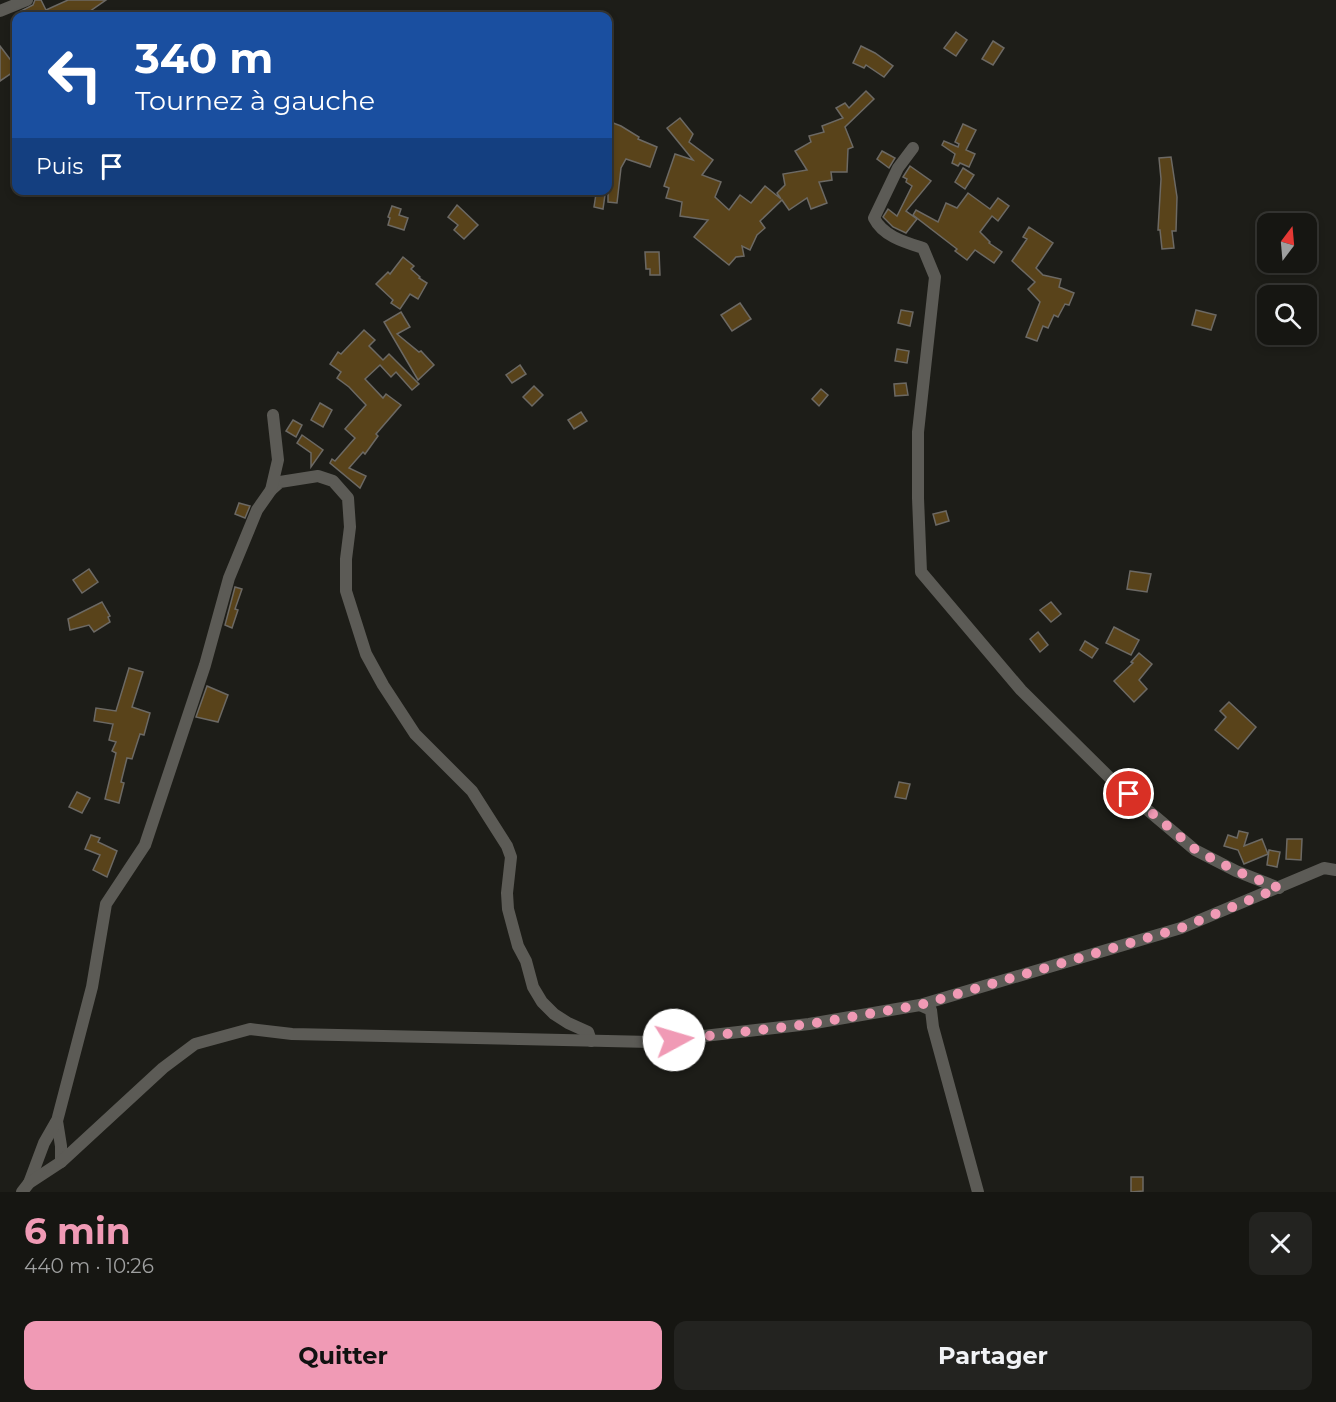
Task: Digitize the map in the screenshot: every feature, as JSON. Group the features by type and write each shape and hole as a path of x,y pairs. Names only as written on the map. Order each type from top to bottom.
{"street":[{"path":"0,11 27,0"},
{"path":"913,148 898,168 874,218 878,227 884,232 922,248 935,277 918,432 921,572 1021,690 1112,780 1196,850 1236,871 1279,888"},
{"path":"271,490 278,460 273,415"},
{"path":"26,1187 44,1143 57,1120 92,987 106,904 145,845 205,665 229,578 257,510 271,490 280,482 318,476 333,481 348,498 350,527 346,559 346,591 366,654 415,734 472,791 507,846 511,857 507,893 508,909 533,987 542,1002 554,1014 588,1032 591,1041"},
{"path":"26,1187 61,1162 163,1068 195,1044 249,1029 292,1034 651,1042 810,1024 920,1005 1181,928 1324,868 1336,870"},
{"path":"920,1005 931,1010 933,1027 978,1192"},
{"path":"57,1120 61,1162"}],"building":[{"path":"35,0 41,0 46,10 68,0 106,0 89,12 21,11 33,5"},
{"path":"956,32 967,40 956,56 944,48"},
{"path":"993,41 1004,48 993,65 982,59"},
{"path":"0,46 12,62 12,73 0,81"},
{"path":"861,46 893,66 884,77 866,65 864,68 853,63"},
{"path":"866,91 874,99 845,127 853,147 848,149 847,172 831,172 832,180 819,182 827,203 811,209 807,198 789,210 782,200 760,221 765,228 757,235 750,250 742,246 744,256 736,257 729,265 694,237 708,220 680,216 682,202 666,198 669,188 664,186 675,154 693,160 667,128 680,118 693,134 689,142 713,160 702,175 721,182 715,197 729,210 740,195 751,203 765,186 781,199 777,193 785,185 783,174 807,170 795,151 811,142 809,136 824,132 822,126 843,118 836,108 845,103 849,108"},
{"path":"612,123 639,137 638,139 657,147 650,167 626,159 621,168 617,203 608,202 608,195 612,195"},
{"path":"963,124 976,130 966,150 975,154 969,167 960,163 958,166 952,163 955,154 942,145 944,141 958,147 959,144 955,142"},
{"path":"882,151 895,158 889,168 877,159"},
{"path":"1171,157 1177,197 1176,231 1172,231 1174,248 1162,249 1160,230 1158,230 1161,179 1159,158"},
{"path":"910,166 931,181 906,211 917,219 906,233 893,227 883,217 888,209 897,216 912,186 903,177"},
{"path":"963,168 974,175 965,189 955,182"},
{"path":"968,193 990,209 998,198 1009,206 998,221 992,216 980,232 989,243 1002,252 994,263 975,250 967,260 955,251 957,249 913,215 916,210 938,222 946,203 957,208"},
{"path":"596,195 605,195 603,209 594,207"},
{"path":"457,205 478,225 464,239 454,230 458,225 448,217"},
{"path":"392,206 401,209 399,215 408,218 404,230 388,225"},
{"path":"1029,227 1053,243 1036,268 1043,275 1061,279 1059,287 1074,293 1069,305 1065,304 1058,317 1054,315 1048,328 1043,326 1037,341 1026,337 1040,302 1028,289 1035,282 1012,261 1027,239 1023,237"},
{"path":"645,252 659,252 660,275 650,275 650,269 646,269"},
{"path":"403,257 414,266 411,269 419,278 427,283 418,299 410,294 400,309 391,303 393,300 376,284 388,272 390,274"},
{"path":"740,303 751,319 732,331 721,315"},
{"path":"901,310 913,312 910,326 898,323"},
{"path":"1196,310 1216,315 1211,330 1192,325"},
{"path":"401,312 410,327 397,334 419,352 421,351 434,365 418,380 384,322"},
{"path":"364,330 375,340 369,346 383,360 389,354 419,384 412,390 396,372 391,377 380,365 365,379 383,398 386,394 401,405 376,434 378,436 365,454 363,452 349,468 366,476 360,488 330,463 332,459 335,461 355,438 345,429 366,405 337,378 341,372 330,364 338,352 341,354"},
{"path":"897,349 909,351 907,363 895,361"},
{"path":"520,365 526,374 512,383 506,375"},
{"path":"906,383 908,395 895,396 894,384"},
{"path":"534,386 543,395 532,406 523,397"},
{"path":"821,389 828,395 819,406 812,399"},
{"path":"320,403 332,410 323,427 311,420"},
{"path":"581,412 587,421 574,429 568,420"},
{"path":"293,420 302,425 296,437 286,431"},
{"path":"302,435 323,450 311,467 311,453 297,443"},
{"path":"239,503 250,506 245,518 235,514"},
{"path":"946,511 949,521 936,525 933,514"},
{"path":"89,569 98,582 82,593 73,580"},
{"path":"1130,571 1151,574 1147,592 1127,589"},
{"path":"235,587 242,589 235,609 238,610 232,628 225,625"},
{"path":"102,602 110,616 108,617 110,622 94,632 89,625 70,630 68,619"},
{"path":"1051,602 1061,614 1051,622 1040,610"},
{"path":"1114,627 1139,640 1131,655 1106,643"},
{"path":"1038,632 1048,645 1040,652 1030,639"},
{"path":"1085,641 1098,649 1092,658 1080,650"},
{"path":"1139,653 1152,664 1139,680 1147,689 1134,702 1114,681 1133,663 1131,662"},
{"path":"129,668 143,672 132,707 150,713 144,735 140,734 132,759 127,758 119,803 105,799 116,753 112,751 116,742 109,740 113,724 94,721 96,708 116,711"},
{"path":"207,686 228,695 218,722 196,717"},
{"path":"1229,702 1256,727 1238,749 1215,730 1226,717 1220,711"},
{"path":"899,782 910,784 906,799 895,797"},
{"path":"77,792 90,798 82,813 69,807"},
{"path":"1239,831 1248,833 1244,846 1262,839 1268,854 1244,864 1238,850 1224,846 1228,835 1237,838"},
{"path":"91,835 100,838 98,842 117,851 107,877 93,870 100,855 85,849"},
{"path":"1287,839 1302,839 1301,860 1286,859"},
{"path":"1269,850 1280,852 1277,867 1267,865"},
{"path":"1131,1177 1143,1177 1143,1191 1131,1192"}],"route":[{"path":"674,1040 810,1024 920,1005 1181,928 1279,888 1236,871 1196,850 1129,794"}]}
